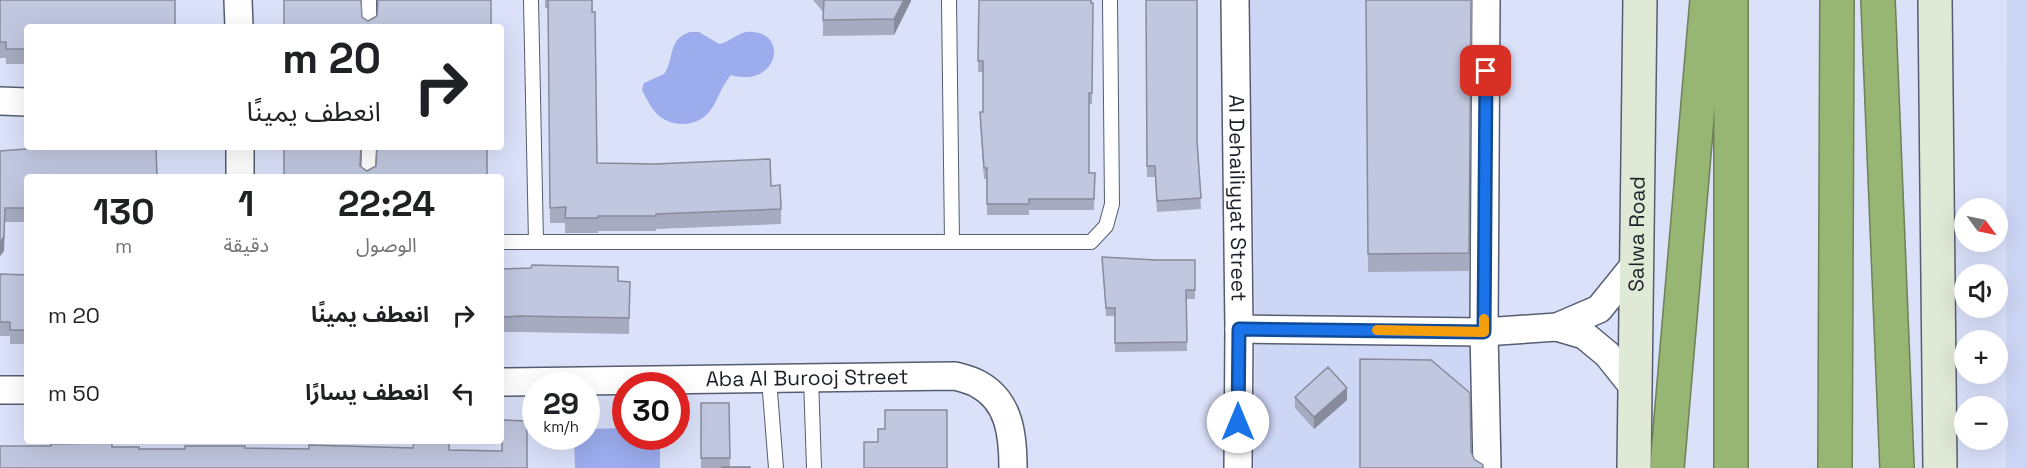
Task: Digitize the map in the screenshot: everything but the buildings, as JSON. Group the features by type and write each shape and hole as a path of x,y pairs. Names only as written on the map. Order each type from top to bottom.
{"highway":[{"path":"1667,468 1707,0"},
{"path":"1731,0 1731,468"},
{"path":"1836,468 1837,0"},
{"path":"1878,0 1897,468"}],"main road":[{"name":"Salwa Road","path":"1634,468 1640,0"},
{"path":"1935,0 1941,468"}],"street":[{"path":"238,0 239,24"},
{"name":"Al Dehailiyyat Street","path":"1235,0 1239,329 1238,468"},
{"path":"1486,0 1484,332 1487,468"},
{"path":"0,101 24,102"},
{"path":"240,150 240,174"},
{"path":"1239,329 1484,332 1557,327 1599,309 1637,262"},
{"path":"1557,327 1584,335 1607,354 1635,389"},
{"name":"Aba Al Burooj Street","path":"504,382 955,376 978,384 994,398 1006,415 1013,438 1013,468"},
{"path":"0,390 24,390"}],"lane":[{"path":"369,0 369,24"},
{"path":"531,0 536,242"},
{"path":"949,0 952,242"},
{"path":"504,242 1091,242 1106,226 1112,204 1110,0"},
{"path":"369,150 369,174"},
{"path":"811,378 814,468"},
{"path":"769,379 776,468"}],"shaded area":[{"path":"1250,0 1473,0 1473,324 1255,319"},
{"path":"2007,0 2027,0 2027,468 2006,468 2006,450 2008,450"},
{"path":"1255,344 1472,347 1475,468 1254,468"}],"water":[{"path":"690,32 699,32 719,44 748,32 764,35 771,42 774,50 773,60 768,68 759,74 747,77 731,75 712,108 698,121 684,124 669,122 657,114 642,90 644,83 664,74 678,39"},
{"path":"612,428 612,450 660,450 660,468 575,468 574,450 600,450 600,429"}],"slow traffic":[{"path":"1377,330 1484,332 1484,319"}],"route":[{"path":"1238,422 1239,329 1484,332 1486,71"}]}
